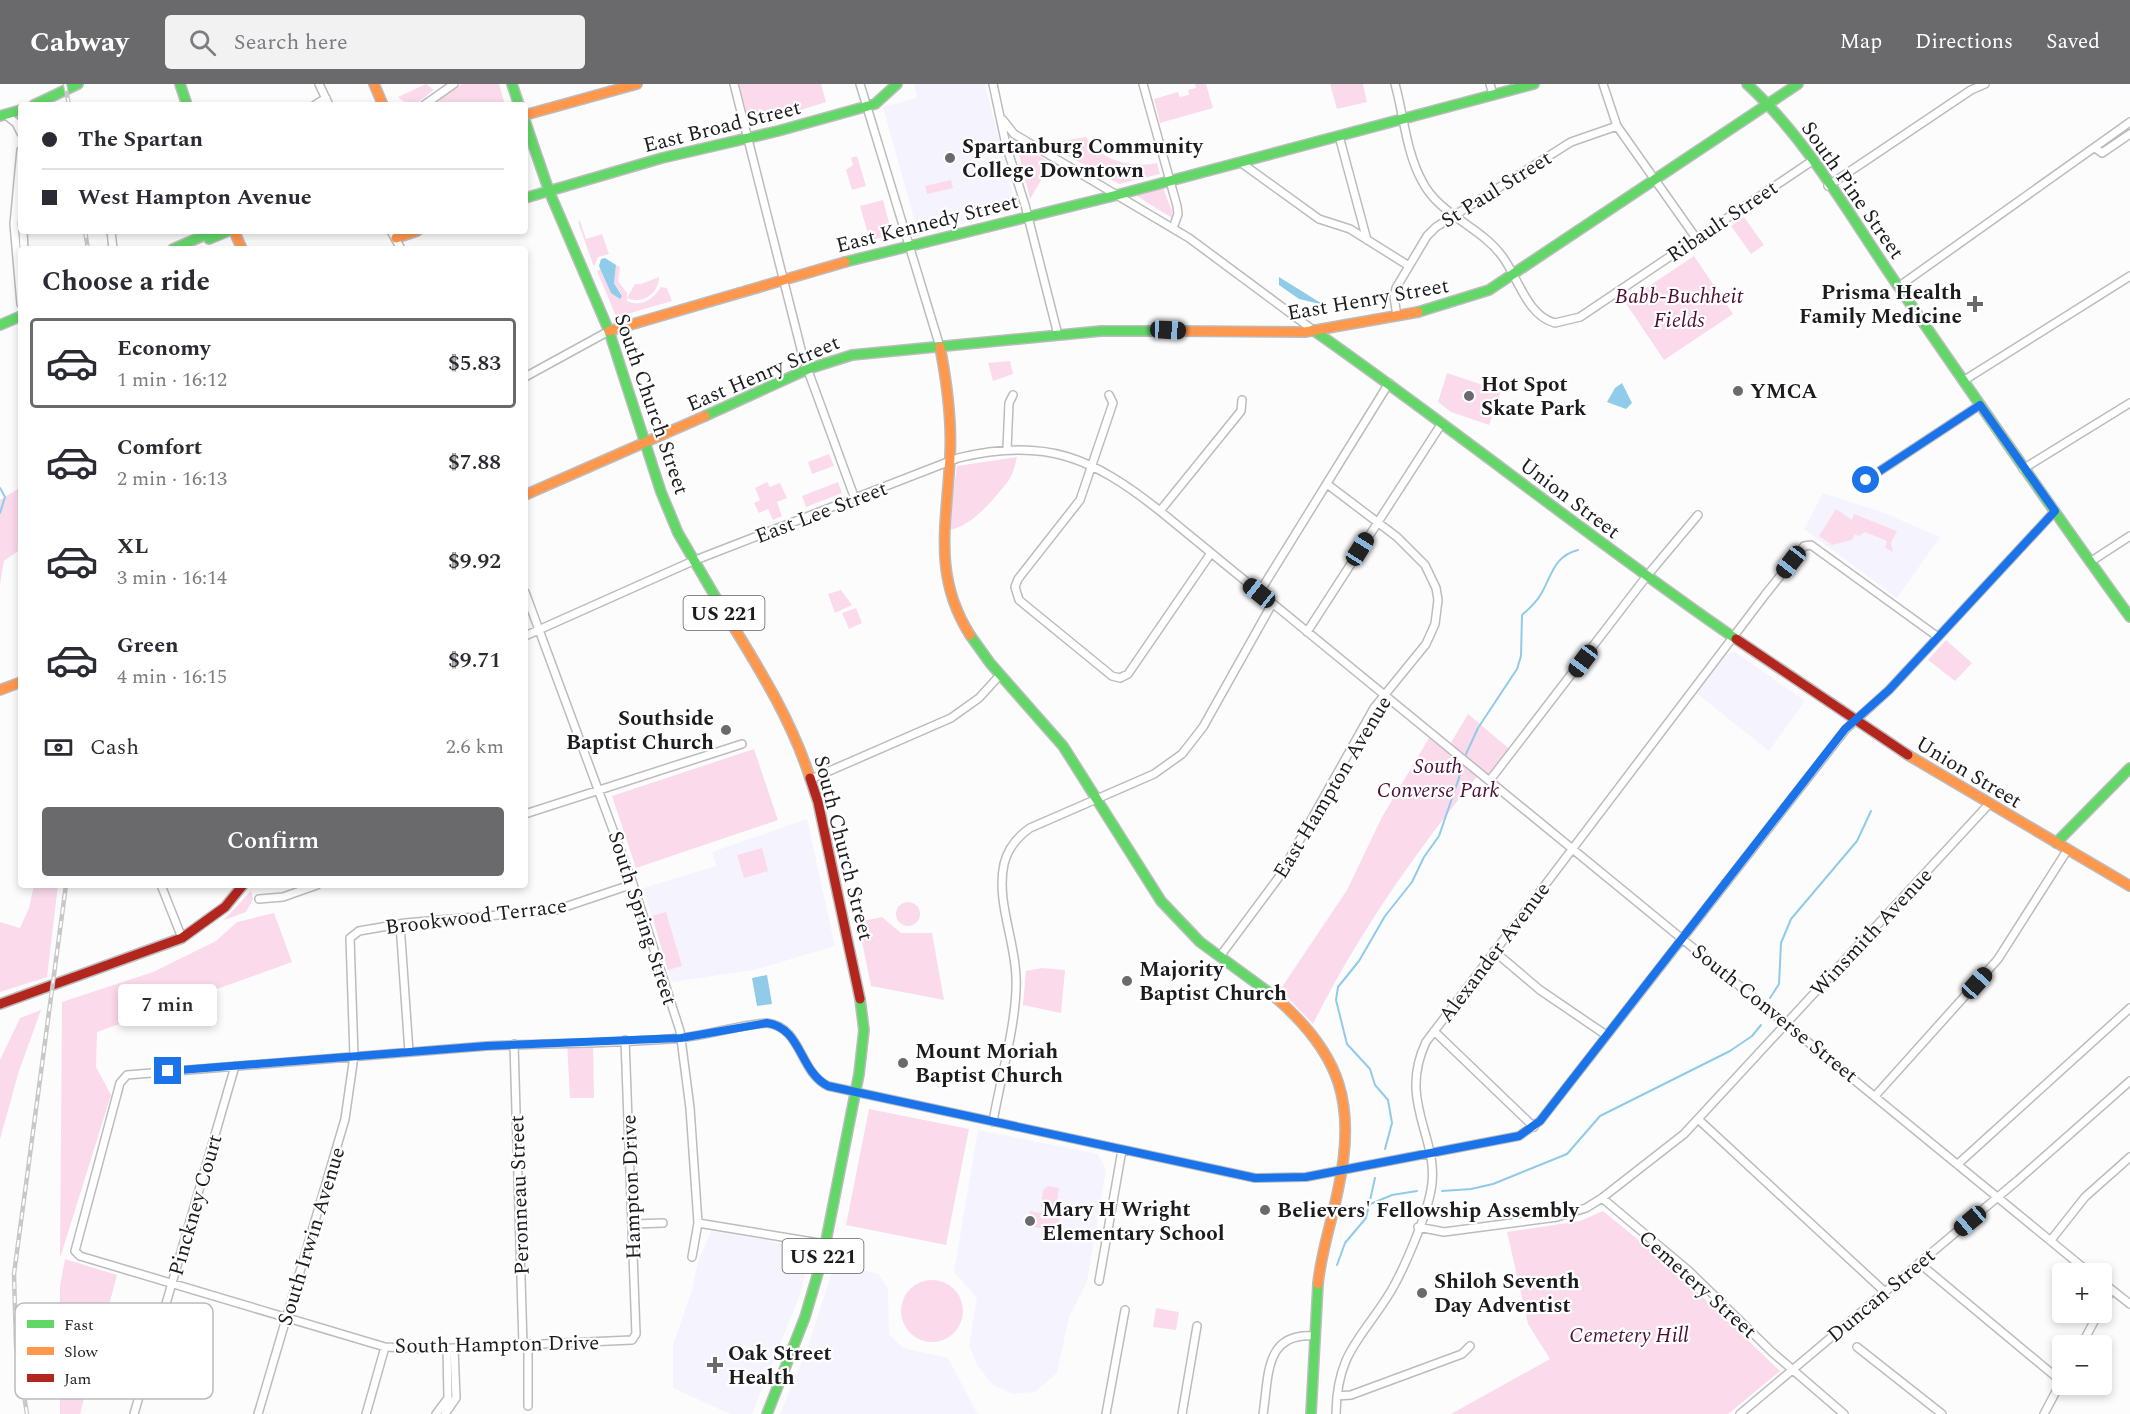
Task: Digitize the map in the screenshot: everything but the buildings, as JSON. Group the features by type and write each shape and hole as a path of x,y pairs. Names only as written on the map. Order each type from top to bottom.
{"main road":[{"path":"41,102 78,84"},
{"path":"180,84 186,102"},
{"path":"374,84 382,102"},
{"path":"512,84 518,102"},
{"path":"528,114 637,84"},
{"name":"East Broad Street","path":"528,197 747,136 778,131 867,106 879,102 897,84"},
{"name":"East Kennedy Street","path":"609,332 784,279 1117,195 1534,84"},
{"name":"South Pine Street","path":"1747,84 1769,104 1812,162 2023,469 2130,617"},
{"name":"East Henry Street","path":"528,494 647,443 808,369 864,352 1139,329 1258,334 1313,330 1397,316 1470,298 1489,290 1798,84"},
{"path":"3,115 18,111"},
{"name":"South Church Street","path":"528,130 549,190 609,332 667,507 693,561 772,692 796,738 811,779 843,911 862,1006 863,1043 825,1244 811,1302 767,1414"},
{"path":"179,246 207,234"},
{"path":"194,246 221,234"},
{"path":"0,325 18,317"},
{"name":"Union Street","path":"1313,330 1389,383 1646,577 1856,721 1921,765 2130,886"},
{"path":"940,347 949,404 950,461 941,534 945,573 956,608 973,643 1057,738 1166,907 1188,931 1289,1007 1310,1030 1326,1054 1342,1095 1346,1137 1342,1170 1321,1263 1313,1336 1311,1414"},
{"path":"0,690 18,683"},
{"path":"2056,843 2130,768"},
{"path":"0,1004 182,938 225,908 241,888"}],"street":[{"path":"319,84 328,102"},
{"path":"428,102 454,84"},
{"path":"734,84 808,369 855,499"},
{"path":"860,84 940,347"},
{"path":"993,84 1003,120 1006,145 1028,217 1058,335"},
{"path":"1143,84 1178,214 1173,228"},
{"path":"1395,84 1405,118 1408,142 1423,185 1436,201 1493,246 1513,274"},
{"path":"1490,84 1493,95"},
{"path":"1603,84 1617,126 1696,238"},
{"path":"1828,186 1971,90 1985,84"},
{"path":"3,115 16,123 18,127"},
{"name":"Union Street","path":"1003,120 1014,134 1173,228 1313,330"},
{"path":"1898,286 2130,123"},
{"name":"St Paul Street","path":"1397,316 1394,292 1431,231 1571,142 1617,126"},
{"path":"1012,161 1010,146 1014,134"},
{"path":"2095,148 2102,153 2130,134"},
{"path":"1339,136 1367,240"},
{"path":"1240,162 1319,219 1350,229 1409,266"},
{"name":"Ribault Street","path":"1513,274 1536,313 1555,323 1572,320 1812,162"},
{"path":"18,182 14,224 18,270"},
{"path":"1963,381 2130,276"},
{"path":"528,374 609,332"},
{"path":"1259,593 1389,383"},
{"path":"1007,449 1009,403 1013,395"},
{"path":"1109,395 1113,403 1093,465 1076,506 1018,579 1015,592 1018,600 1112,676 1120,678 1128,674 1211,554"},
{"path":"1160,511 1241,411 1242,400"},
{"path":"2023,469 2130,403"},
{"path":"1866,480 1980,405"},
{"path":"1307,632 1442,423"},
{"name":"South Converse Street","path":"950,461 979,453 1007,449 1049,452 1093,465 1117,478 1682,936 2078,1263"},
{"name":"East Lee Street","path":"528,634 693,561 950,461"},
{"name":"East Hampton Avenue","path":"1221,955 1279,877 1369,718 1426,644 1435,624 1436,588 1418,555 1327,484"},
{"path":"235,1066 514,1044 681,1038 761,1023 774,1024 790,1034 814,1077 828,1086 1264,1179 1299,1178 1513,1138 1534,1127 1845,729 1882,697 2055,511"},
{"path":"1490,780 1646,577 1698,515"},
{"path":"2090,562 2130,536"},
{"name":"Alexander Avenue","path":"1336,1414 1337,1396 1347,1357 1361,1331 1391,1291 1431,1191 1429,1154 1417,1107 1416,1082 1422,1052 1434,1031 1494,951 1804,546 1811,545 1829,557 1938,637"},
{"name":"South Spring Street","path":"528,601 633,884 681,1038 690,1108 698,1222 692,1257"},
{"path":"993,1122 1016,986 1004,892 1006,858 1013,844 1030,828 1161,769 1193,741 1272,603"},
{"path":"811,779 951,718 979,698 1000,675"},
{"path":"528,813 742,744"},
{"name":"Winsmith Avenue","path":"1418,1227 1444,1232 1557,1217 1586,1208 1602,1198 1677,1141 1989,804"},
{"path":"1876,1095 1998,959 2068,849"},
{"name":"Brookwood Terrace","path":"353,934 400,924 556,910 633,884"},
{"path":"163,888 182,938"},
{"path":"259,899 283,897 308,888"},
{"path":"400,924 409,1052"},
{"name":"South Irwin Avenue","path":"258,1414 342,1132 354,1056 349,943 353,934"},
{"path":"1494,951 1526,980 1606,1035"},
{"path":"1959,1163 2130,1008"},
{"path":"1434,1031 1534,1127"},
{"name":"Hampton Drive","path":"625,1040 636,1334"},
{"name":"Peronneau Street","path":"514,1044 528,1406"},
{"name":"South Hampton Drive","path":"235,1066 131,1073 122,1077 75,1247 80,1256 385,1347 450,1348 629,1341 636,1334"},
{"name":"Pinckney Court","path":"166,1303 235,1066"},
{"name":"Duncan Street","path":"1740,1414 1999,1196 2130,1081"},
{"path":"1698,1119 1885,1292"},
{"path":"1099,1281 1122,1150"},
{"path":"2051,1240 2085,1197 2130,1157"},
{"name":"Cemetery Street","path":"1602,1198 1689,1271 1792,1370 1844,1414"},
{"path":"698,1222 825,1244"},
{"path":"633,1224 663,1223"},
{"path":"1919,1263 2052,1373"},
{"path":"2112,1291 2130,1304"},
{"path":"1106,1414 1125,1310"},
{"path":"1182,1414 1197,1326"},
{"path":"1263,1414 1276,1349 1287,1339 1297,1335 1313,1336"},
{"path":"1337,1396 1351,1395 1462,1354 1470,1346"},
{"path":"366,1414 385,1347"},
{"path":"1857,1347 1942,1414"},
{"path":"445,1414 452,1399 450,1348"},
{"path":"2044,1414 2054,1395"},
{"name":"Pinckney Court","path":"134,1414 138,1399"},
{"path":"436,1414 452,1399"}],"shaded area":[{"name":"Spartanburg Community College Downtown","path":"914,84 985,84 1016,208 918,233 883,107 917,98"},
{"path":"1823,493 1882,512 1940,537 1897,598 1804,529"},
{"path":"1734,651 1805,701 1769,751 1696,693 1724,657"},
{"path":"807,819 835,946 754,970 672,982 643,888 716,866 712,852"},
{"name":"Mary H Wright Elementary School","path":"978,1130 1098,1154 1106,1170 1087,1282 1069,1317 1057,1373 1035,1392 1012,1394 993,1385 978,1366 969,1346 977,1298 954,1272"},
{"path":"711,1231 764,1239 811,1252 800,1295 752,1414 730,1414 673,1388 673,1345 692,1290 698,1262"},
{"path":"835,1263 878,1274 888,1289 889,1334 903,1348 948,1358 977,1413 981,1414 780,1414 807,1349"}],"green space":[{"path":"426,84 434,90 418,102 405,102 398,97"},
{"path":"462,84 499,84 504,102 435,102"},
{"path":"739,84 821,84 826,102 750,126"},
{"path":"1195,84 1206,84 1213,108 1160,123 1154,99 1178,92 1180,97 1189,95 1188,90 1196,88"},
{"path":"1330,84 1363,84 1367,102 1337,109"},
{"path":"1086,137 1100,152 1117,161 1136,164 1157,163 1160,174 1119,184 1052,147 1056,142"},
{"path":"1017,146 1051,163 1030,199"},
{"path":"857,156 866,186 852,190 846,170 853,165 851,158"},
{"path":"951,180 953,188 927,194 925,186"},
{"path":"1163,188 1172,211 1172,218 1137,196"},
{"path":"883,200 892,234 870,241 860,206"},
{"path":"1744,217 1764,245 1751,254 1731,226"},
{"path":"580,221 586,239 602,234 609,254 598,257 594,267 578,222"},
{"name":"Babb-Buchheit Fields","path":"1694,256 1733,314 1664,360 1625,302"},
{"path":"616,265 620,267 618,281 627,293 627,301 642,303 661,287 667,288 672,301 620,316 615,314 597,271 601,269 604,272 620,298 622,295 614,282"},
{"path":"659,277 656,288 649,296 639,300 627,298 635,284"},
{"path":"1010,361 1013,374 993,381 988,363"},
{"name":"Hot Spot Skate Park","path":"1447,373 1501,391 1489,425 1451,412 1438,402"},
{"path":"829,454 834,466 812,474 808,462"},
{"path":"1017,457 1009,480 990,503 965,524 948,530 957,466"},
{"path":"767,482 770,487 780,483 787,498 777,502 782,516 773,520 768,509 759,513 754,503 760,500 755,488"},
{"path":"838,482 842,493 806,507 802,496"},
{"path":"18,489 18,551 4,561 0,584 0,500"},
{"path":"1836,509 1852,520 1854,514 1897,531 1891,543 1893,552 1885,548 1887,541 1865,532 1859,536 1855,534 1852,540 1832,545 1819,536"},
{"path":"841,590 852,605 835,613 828,594"},
{"path":"856,608 862,623 849,629 842,613"},
{"path":"1946,640 1972,663 1955,681 1928,660"},
{"name":"South Converse Park","path":"1468,714 1513,752 1490,780 1480,773 1433,832 1389,894 1349,958 1313,1024 1280,990 1347,890 1382,817 1432,733 1449,746"},
{"path":"754,749 778,820 636,868 612,796"},
{"path":"762,848 768,871 744,878 737,855"},
{"path":"33,888 58,888 47,977 0,992 0,922 20,928 29,908"},
{"path":"251,891 253,899 246,912 224,920"},
{"path":"908,902 916,906 920,914 916,922 908,926 900,922 896,914 900,906"},
{"path":"666,912 682,966 668,970 652,916"},
{"path":"274,913 292,962 97,1032 96,1067 111,1095 60,1258 62,1002 153,972 216,941 237,922"},
{"path":"882,917 901,933 932,933 944,1000 871,986 858,922"},
{"path":"1042,968 1065,970 1061,1013 1023,1005 1026,971"},
{"path":"41,1010 19,1071 0,1139 0,1060 20,1018"},
{"path":"593,1041 594,1098 570,1098 567,1042"},
{"path":"869,1109 969,1129 946,1245 846,1225"},
{"path":"1048,1186 1059,1188 1056,1210 1041,1207 1043,1190"},
{"path":"1030,1211 1060,1216 1057,1231 1027,1226"},
{"name":"Cemetery Hill","path":"1603,1211 1667,1263 1780,1371 1728,1414 1451,1414 1550,1359 1528,1324 1507,1232 1580,1221"},
{"path":"65,1259 117,1275 110,1303 60,1303 60,1286"},
{"path":"932,1280 954,1289 963,1311 954,1333 932,1342 910,1333 901,1311 910,1289"},
{"path":"1156,1308 1179,1312 1176,1330 1153,1327"},
{"path":"60,1399 84,1399 80,1414 60,1414"}],"water":[{"path":"605,258 616,265 614,283 622,296 620,299 611,293 599,266 601,259"},
{"path":"1279,277 1324,305 1299,299 1279,285"},
{"path":"1622,383 1632,403 1626,409 1607,402 1615,388"},
{"path":"767,975 772,1004 757,1006 752,978"}],"waterway":[{"path":"0,488 5,497 0,513"},
{"path":"1466,754 1478,728 1517,669 1521,656 1522,615 1539,597 1559,562 1578,550"},
{"path":"1385,1149 1392,1123 1388,1100 1375,1085 1370,1069 1347,1044 1336,1000 1338,987 1359,961 1385,916 1412,882 1424,857 1439,836 1462,769"},
{"path":"1770,998 1779,984 1781,943 1791,919 1857,841 1871,811"},
{"path":"1442,1191 1471,1189 1493,1184 1567,1154 1600,1116 1730,1051 1752,1036 1761,1025"},
{"path":"1337,1265 1345,1243 1366,1218 1375,1178"},
{"path":"1368,1205 1392,1195 1417,1191"}],"railway":[{"path":"65,84 68,102"},
{"path":"86,234 88,246"},
{"path":"15,1310 14,1274 66,888"},
{"path":"25,1399 27,1414"}],"traffic: fast":[{"path":"40,102 78,84"},
{"path":"180,84 186,102"},
{"path":"512,84 518,102"},
{"path":"528,197 662,158 778,131 875,104 897,84"},
{"path":"845,262 1117,195 1534,84"},
{"path":"1747,84 1789,129 1827,179 1983,409 2130,617"},
{"path":"1418,312 1489,290 1798,84"},
{"path":"0,116 18,111"},
{"path":"528,130 549,191 609,331 661,492 678,533 719,603"},
{"path":"180,246 207,234"},
{"path":"209,239 221,234"},
{"path":"0,325 18,317"},
{"path":"1313,330 1736,639"},
{"path":"705,416 808,369 852,355 1101,331 1172,331"},
{"path":"970,635 990,663 1063,746 1161,901 1200,942 1275,997"},
{"path":"2056,843 2130,768"},
{"path":"767,1414 805,1317 823,1256 859,1074 864,1030 860,999"},
{"path":"1311,1414 1318,1284"}],"traffic: slow":[{"path":"374,84 382,102"},
{"path":"528,114 637,84"},
{"path":"235,234 241,246"},
{"path":"396,238 408,234"},
{"path":"609,331 845,262"},
{"path":"1172,331 1305,332 1418,312"},
{"path":"940,347 950,415 950,457 945,527 946,570 958,613 970,635"},
{"path":"528,494 705,416"},
{"path":"719,603 781,710 810,778"},
{"path":"0,690 18,683"},
{"path":"1908,755 2130,886"},
{"path":"1275,997 1315,1039 1329,1061 1344,1107 1343,1160 1318,1284"}],"traffic: jam":[{"path":"1736,639 1908,755"},
{"path":"810,778 818,802 860,999"},
{"path":"0,1004 182,938 225,907 241,888"}],"place":[{"name":"Spartanburg Community College Downtown","path":"950,158"},
{"name":"Prisma Health Family Medicine","path":"1975,304"},
{"name":"YMCA","path":"1738,391"},
{"name":"Hot Spot Skate Park","path":"1469,396"},
{"name":"Southside Baptist Church","path":"726,730"},
{"name":"Majority Baptist Church","path":"1127,981"},
{"name":"Mount Moriah Baptist Church","path":"903,1063"},
{"name":"Believers' Fellowship Assembly","path":"1265,1210"},
{"name":"Mary H Wright Elementary School","path":"1030,1221"},
{"name":"Shiloh Seventh Day Adventist","path":"1422,1293"},
{"name":"Oak Street Health","path":"715,1365"}],"route":[{"path":"168,1071 486,1046 681,1038 767,1023 786,1029 794,1039 809,1071 820,1082 828,1086 1255,1178 1306,1177 1519,1136 1530,1131 1540,1121 1845,729 1865,714 1889,690 2055,511 2023,469 1980,405 1866,480"}]}
